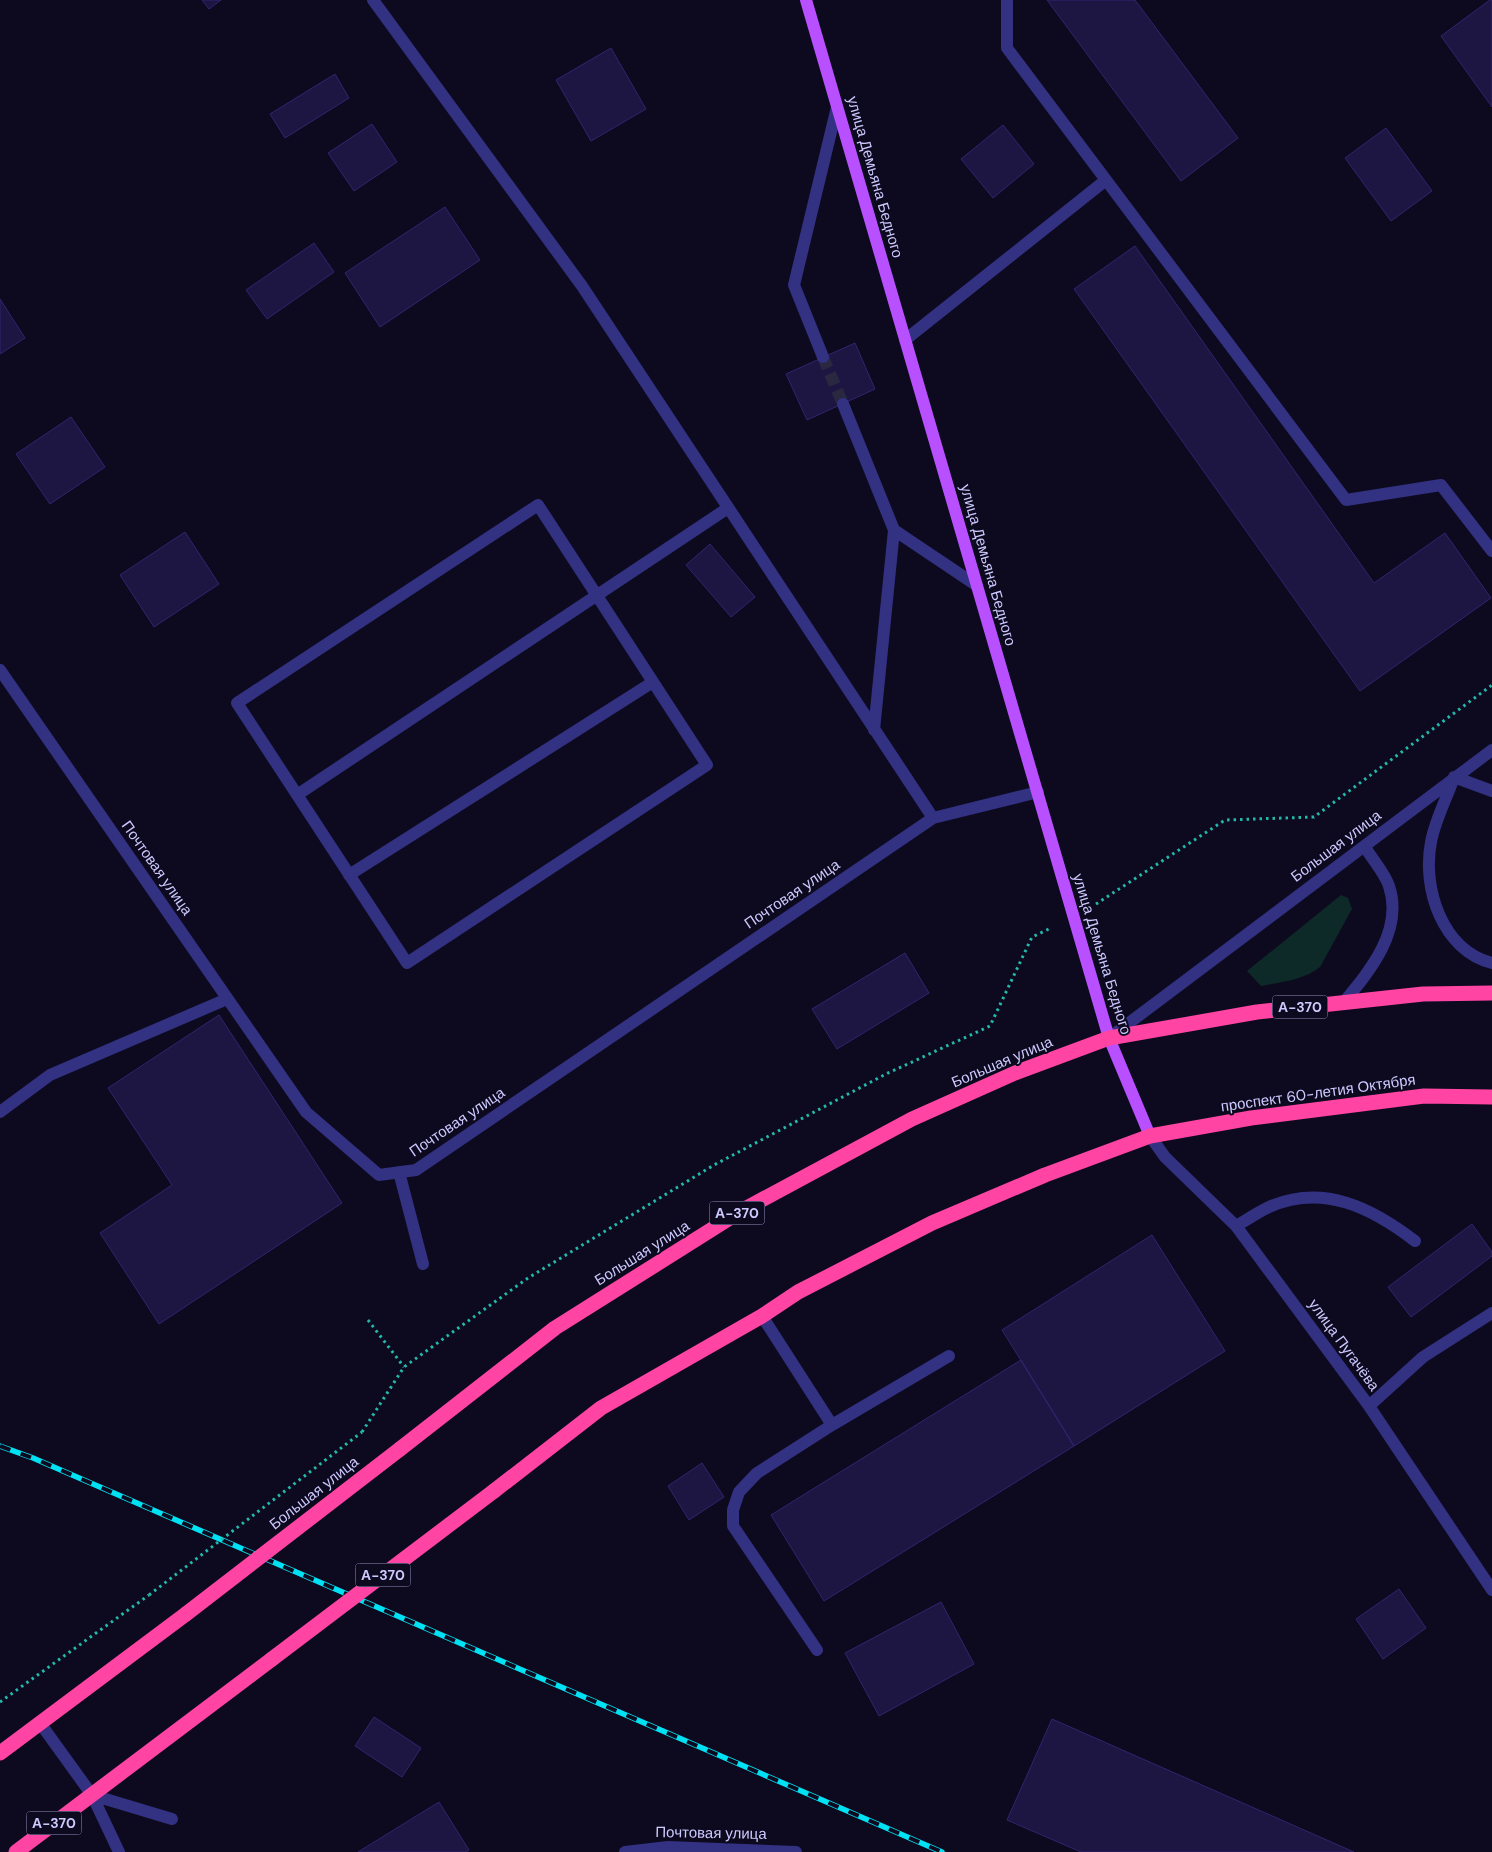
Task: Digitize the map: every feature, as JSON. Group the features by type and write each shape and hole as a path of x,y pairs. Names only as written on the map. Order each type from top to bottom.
{"highway":[{"name":"А-370","path":"1109,1038 1257,1012 1423,994 1492,993"},
{"name":"Большая улица","path":"0,1753 186,1614 555,1328 741,1211 912,1119 1015,1073 1109,1038"},
{"name":"проспект 60-летия Октября","path":"1150,1136 1251,1118 1424,1096 1492,1097"},
{"name":"А-370","path":"16,1852 601,1408 762,1316 798,1292 932,1223 1045,1175 1150,1136"}],"main road":[{"name":"улица Демьяна Бедного","path":"806,0 1109,1038 1150,1136"}],"street":[{"path":"373,0 582,286 933,818"},
{"path":"1007,0 1007,48 1346,500 1441,484 1492,551"},
{"path":"823,357 794,285 837,108"},
{"path":"905,340 1106,180"},
{"path":"842,404 894,530 874,730"},
{"path":"538,505 597,596 707,765 407,963 237,703 538,505"},
{"path":"297,795 728,508"},
{"path":"894,530 976,585"},
{"name":"Почтовая улица","path":"0,670 306,1112 379,1176 416,1170 933,818 1038,792"},
{"path":"349,875 653,682"},
{"name":"Большая улица","path":"1109,1038 1492,750"},
{"path":"1492,791 1454,777 1431,842 1430,894 1452,939 1481,960 1492,963"},
{"path":"1342,1003 1368,974 1390,931 1393,907 1389,886 1365,847"},
{"path":"0,1112 50,1074 228,999"},
{"name":"улица Пугачёва","path":"1150,1136 1165,1157 1236,1226 1368,1406 1492,1590"},
{"path":"399,1172 423,1264"},
{"path":"1236,1226 1270,1206 1307,1197 1338,1199 1377,1214 1415,1241"},
{"path":"1368,1406 1423,1357 1492,1313"},
{"path":"762,1316 832,1425"},
{"path":"817,1650 733,1526 733,1510 739,1492 757,1473 832,1425 949,1356"},
{"path":"40,1723 92,1795 119,1852"},
{"path":"92,1795 172,1819"},
{"name":"Почтовая улица","path":"625,1852 668,1847 796,1852"}],"path":[{"path":"0,1702 149,1595 362,1432 404,1367 528,1278 714,1165 886,1074 990,1026 1032,937 1074,918 1225,820 1314,817 1492,685"},
{"path":"368,1320 404,1367"}],"green space":[{"path":"1341,895 1348,898 1352,909 1320,967 1300,978 1261,986 1247,971"}],"building":[{"path":"202,0 221,0 209,9"},
{"path":"1047,0 1135,0 1238,138 1181,181"},
{"path":"1492,0 1492,107 1441,36"},
{"path":"611,48 646,109 591,141 556,80"},
{"path":"335,74 349,98 285,138 270,114"},
{"path":"372,124 397,162 354,191 328,153"},
{"path":"1003,125 1034,164 993,198 961,159"},
{"path":"1386,128 1432,191 1391,221 1345,158"},
{"path":"445,207 480,260 380,327 345,273"},
{"path":"314,243 334,272 267,319 246,290"},
{"path":"1135,246 1374,583 1445,533 1491,598 1360,691 1074,289"},
{"path":"0,299 25,338 0,354"},
{"path":"855,343 875,389 807,420 786,374"},
{"path":"71,417 105,467 50,504 16,454"},
{"path":"185,532 219,584 154,627 120,575"},
{"path":"710,544 755,597 731,617 686,565"},
{"path":"905,953 929,993 837,1049 812,1009"},
{"path":"219,1015 342,1203 159,1324 100,1233 172,1185 108,1088"},
{"path":"1472,1224 1492,1252 1492,1256 1411,1317 1388,1287"},
{"path":"1152,1235 1225,1351 1074,1446 1002,1330"},
{"path":"1021,1360 1074,1446 824,1601 771,1515"},
{"path":"702,1463 724,1497 689,1520 668,1486"},
{"path":"1399,1589 1426,1628 1383,1659 1356,1619"},
{"path":"941,1602 974,1664 879,1716 845,1653"},
{"path":"374,1717 421,1748 402,1777 355,1746"},
{"path":"1052,1719 1354,1852 1081,1852 1007,1820"},
{"path":"439,1802 469,1850 466,1852 358,1852"}],"tunnel":[{"path":"823,357 843,404"}],"railway":[{"path":"0,1446 33,1458 942,1852"}]}
